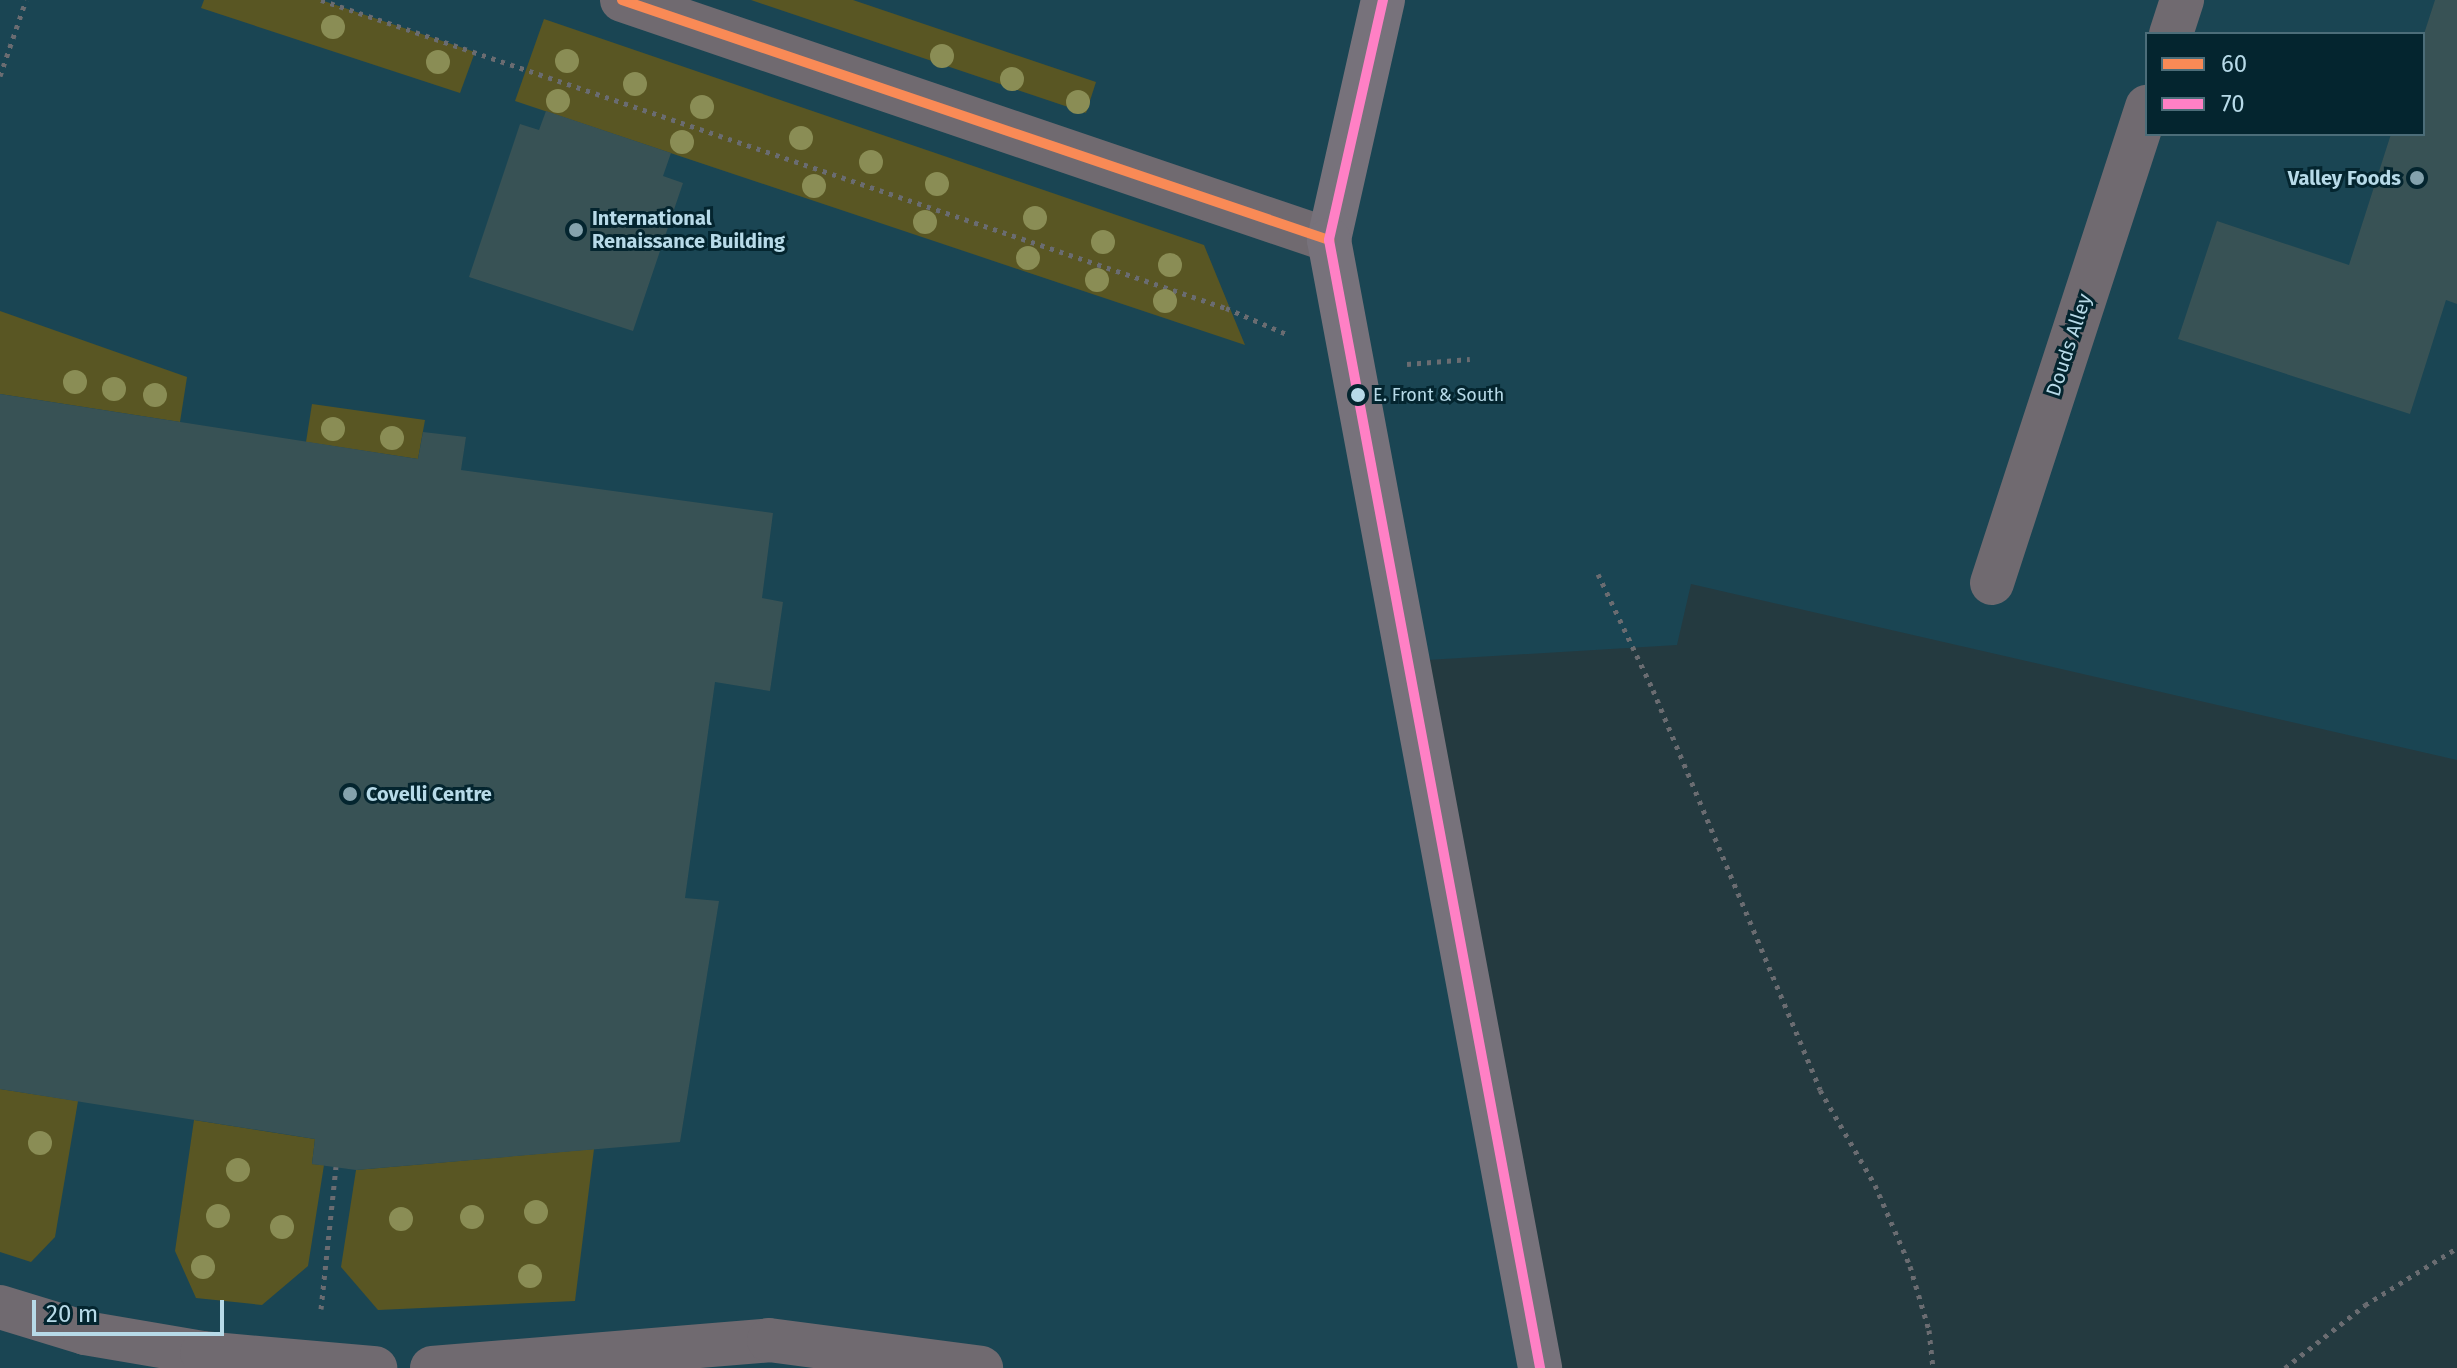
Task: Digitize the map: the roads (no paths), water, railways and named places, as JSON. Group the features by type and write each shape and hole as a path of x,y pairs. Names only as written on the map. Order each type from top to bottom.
{"main road":[{"path":"1383,0 1329,240 1540,1368"}],"street":[{"path":"622,0 1329,240"},
{"path":"2172,32 2182,0"},
{"name":"Douds Alley","path":"1992,583 2145,113"},
{"path":"0,1307 129,1340 375,1368"},
{"path":"432,1368 769,1340 981,1368"}],"place":[{"name":"Valley Foods","path":"2417,178"},
{"name":"International Renaissance Building","path":"576,230"},
{"name":"E. Front & South","path":"1358,395"},
{"name":"Covelli Centre","path":"350,794"}]}
